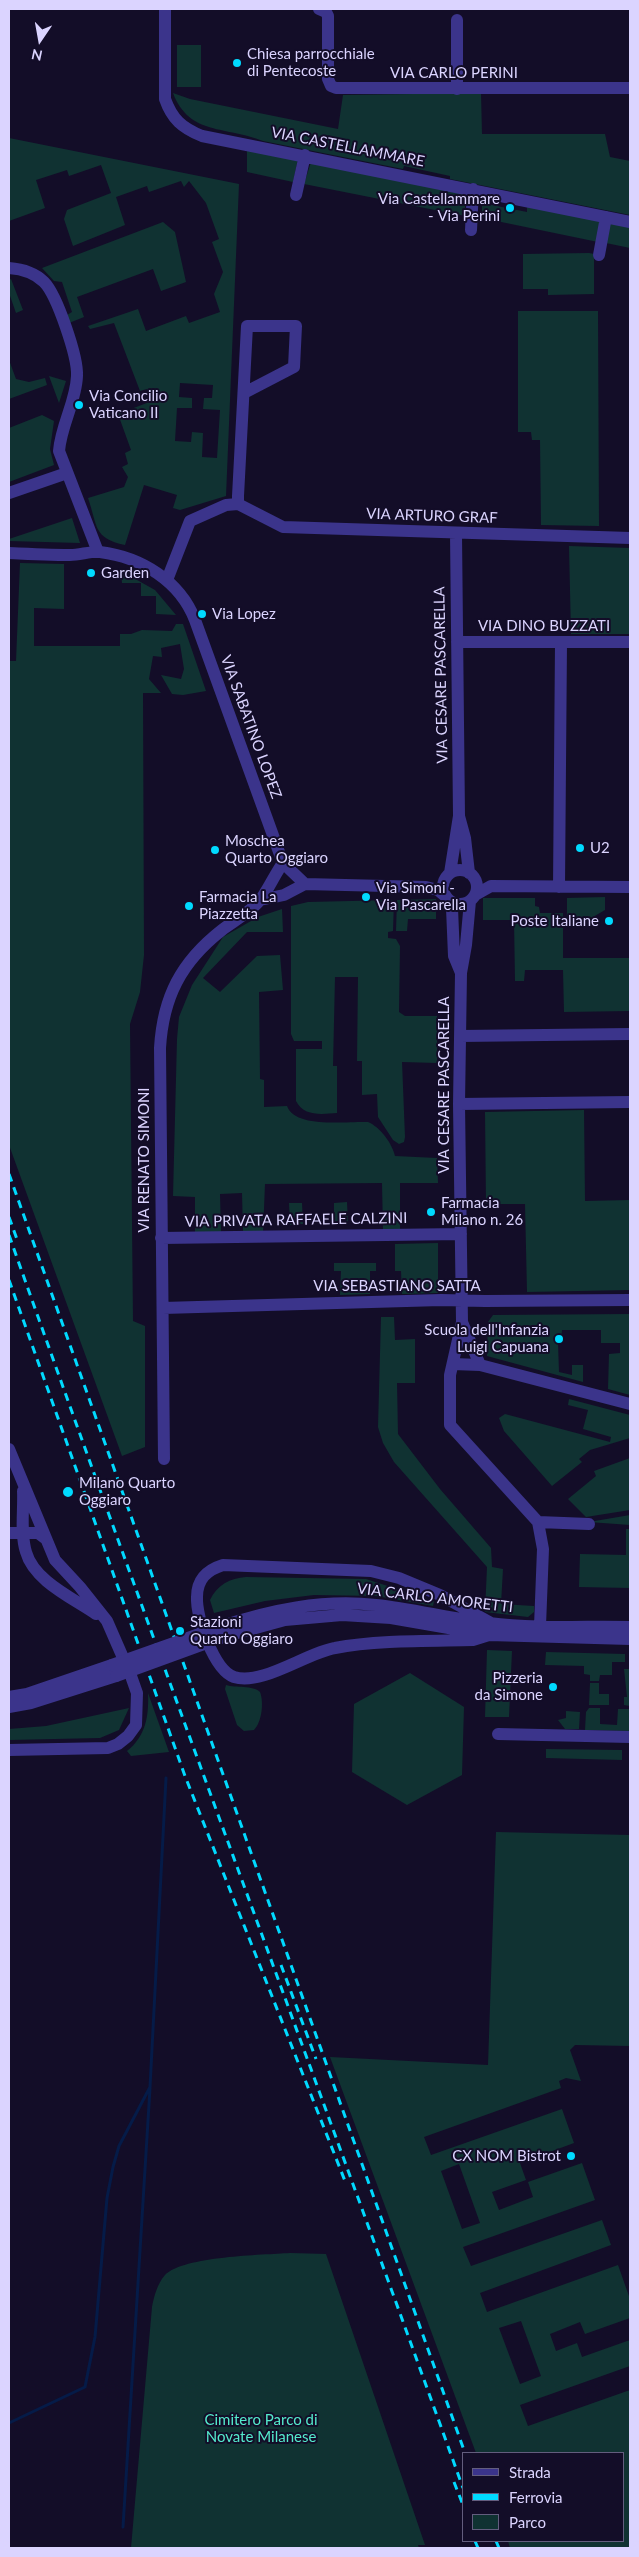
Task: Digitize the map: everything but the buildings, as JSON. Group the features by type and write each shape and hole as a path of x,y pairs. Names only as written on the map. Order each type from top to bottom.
{"street":[{"name":"VIA CASTELLAMMARE","path":"165,9 165,99 170,112 178,123 202,136 306,155 630,222"},
{"name":"VIA CARLO PERINI","path":"319,9 326,12 328,16 328,79 331,86 342,90 630,88"},
{"path":"457,20 457,89"},
{"path":"296,195 306,155"},
{"path":"471,230 473,189"},
{"path":"599,255 606,217"},
{"path":"9,268 31,273 50,290 74,358 77,374 75,387 62,431 59,451 98,552"},
{"path":"167,580 190,521 226,505 238,504 247,326 296,326 294,366 244,393"},
{"path":"9,493 67,473"},
{"name":"VIA ARTURO GRAF","path":"238,504 283,527 456,534 630,538"},
{"name":"VIA CESARE PASCARELLA","path":"456,534 459,816"},
{"name":"VIA SABATINO LOPEZ","path":"9,553 69,555 98,552 140,564 167,580 191,610 283,863 304,884"},
{"name":"VIA DINO BUZZATI","path":"457,642 630,642"},
{"path":"559,887 561,643"},
{"path":"459,816 472,876 477,887 472,898 461,973"},
{"path":"459,816 443,890 452,908 454,956 461,973"},
{"name":"VIA RENATO SIMONI","path":"164,1459 160,1048 163,1013 180,974 192,958 206,943 260,900 283,863"},
{"path":"426,887 437,885 447,876 458,870 491,886 630,887"},
{"name":"VIA RENATO SIMONI","path":"260,900 284,895 304,884 426,887 438,890 447,898"},
{"path":"447,898 459,905 491,886"},
{"name":"VIA CESARE PASCARELLA","path":"461,973 459,1104 462,1322 450,1375 450,1424 538,1522"},
{"path":"460,1036 630,1034"},
{"path":"459,1104 630,1102"},
{"name":"VIA PRIVATA RAFFAELE CALZINI","path":"161,1238 461,1234"},
{"name":"VIA SEBASTIANO SATTA","path":"163,1308 462,1300 630,1300"},
{"path":"462,1322 480,1365"},
{"path":"453,1364 480,1365 630,1404"},
{"path":"9,1449 55,1560 80,1586 107,1621 137,1693 136,1725 128,1736 118,1744 108,1748 9,1750"},
{"path":"23,1480 26,1553 35,1570 53,1586 107,1621"},
{"path":"540,1626 543,1549 538,1522 589,1524"},
{"path":"9,1533 24,1532 38,1534 46,1539"},
{"name":"VIA CARLO AMORETTI","path":"490,1629 440,1595 399,1578 371,1571 241,1564 211,1569 204,1574 197,1597 198,1610 214,1659 225,1671 234,1676 257,1678 302,1658 335,1648 472,1640 490,1629 540,1626 630,1627"},
{"path":"53,1586 63,1570"},
{"name":"VIA CARLO AMORETTI","path":"9,1707 31,1703 114,1670 221,1632 285,1620 342,1615 391,1618 490,1629 630,1639"},
{"name":"VIA CARLO AMORETTI","path":"9,1697 27,1694 114,1670"},
{"path":"498,1734 630,1737"}],"green space":[{"path":"177,45 201,45 201,87 177,87"},
{"path":"173,93 190,99 338,129 343,95 481,93 482,134 605,134 610,157 630,161 630,215 450,179 450,176 404,166 403,169 263,141 210,127 189,117 180,107"},
{"path":"9,138 239,184 226,496 180,510 173,508 177,495 144,485 125,545 107,539 98,530 88,498 124,487 128,477 122,467 128,464 125,453 131,450 118,414 152,401 147,389 140,391 114,323 90,329 88,326 138,309 146,331 186,316 189,323 220,312 214,294 223,272 212,242 219,239 206,203 189,181 184,187 181,181 149,192 147,186 116,197 125,225 73,246 64,219 67,210 111,193 101,165 69,176 67,170 36,180 45,208 9,221","holes":["180,383 213,385 212,398 204,398 203,409 220,410 217,458 202,457 203,433 192,432 191,442 175,441 177,408 192,408 192,398 179,397"]},
{"path":"247,149 298,159 293,182 247,172"},
{"path":"311,162 465,193 465,216 304,184"},
{"path":"482,203 527,212 527,206 602,221 598,242 482,218"},
{"path":"163,222 175,232 186,282 161,291 153,269 77,297 84,317 69,323 67,315 72,312 62,282 54,281 42,268"},
{"path":"610,222 630,227 630,248 606,243"},
{"path":"523,254 594,254 594,294 548,295 548,289 523,289"},
{"path":"11,279 23,310 16,313 9,293 9,280"},
{"path":"518,311 598,311 599,526 541,525 540,440 532,440 531,432 518,432"},
{"path":"9,360 16,379 29,382 45,378 47,385 9,399"},
{"path":"49,376 66,381 59,403"},
{"path":"42,415 54,421 50,449 54,465 9,482 9,428"},
{"path":"72,518 80,543 9,541 9,539"},
{"path":"569,546 630,548 630,634 571,634"},
{"path":"20,563 64,564 64,609 34,608 34,646 120,646 120,634 131,634 142,630 172,631 176,624 183,624 206,691 183,695 172,694 161,675 181,679 184,669 180,644 161,648 162,657 153,656 149,679 161,693 143,693 144,955 140,992 130,1024 133,1321 145,1326 145,1447 122,1456 9,1145 9,661 16,661"},
{"path":"121,571 155,590 176,615 156,614 156,596 141,596 141,583 122,583"},
{"path":"605,897 605,910 574,928 567,917 567,898"},
{"path":"483,898 535,898 535,906 539,907 540,913 563,913 563,958 630,958 630,1011 564,1012 563,970 525,970 524,981 515,981 514,920 483,920"},
{"path":"436,899 436,919 408,919 407,931 396,931 397,900"},
{"path":"394,900 393,931 388,932 388,938 396,939 400,946 399,1012 405,1016 437,1016 437,1063 402,1062 405,1137 404,1142 399,1144 393,1140 378,1117 377,1094 362,1095 362,1061 357,1061 358,977 335,977 333,1066 337,1066 337,1113 320,1114 309,1112 299,1106 296,1101 296,1049 322,1049 322,1041 294,1041 291,1034 291,906 308,902"},
{"path":"282,909 283,932 247,932 203,978 220,992 257,956 280,955 283,990 259,992 260,1079 264,1080 264,1107 287,1106 292,1113 300,1118 311,1121 336,1123 368,1122 385,1136 395,1156 437,1158 438,1183 400,1183 400,1230 383,1231 382,1183 265,1184 263,1233 243,1232 242,1193 220,1194 221,1232 195,1233 195,1197 173,1196 179,1017 192,985 223,937 258,917"},
{"path":"584,1110 585,1201 630,1200 630,1290 527,1292 525,1204 486,1204 485,1112"},
{"path":"347,1202 348,1224 334,1225 334,1203"},
{"path":"289,1203 302,1203 303,1224 290,1225"},
{"path":"438,1243 438,1293 402,1294 401,1271 395,1271 395,1244"},
{"path":"334,1263 376,1263 376,1271 370,1271 370,1294 340,1295 341,1271 334,1271"},
{"name":"Scuola dell'Infanzia Luigi Capuana","path":"630,1314 630,1395 608,1389 609,1354 620,1353 620,1343 601,1343 601,1330 562,1330 561,1343 558,1343 559,1372 572,1375 572,1365 583,1365 583,1382 487,1356 488,1322 493,1315"},
{"path":"381,1317 394,1317 395,1340 415,1339 415,1383 397,1383 398,1434 440,1489 491,1548 492,1567 503,1569 501,1604 534,1606 534,1612 528,1617 485,1612 487,1567 394,1462 383,1443 378,1427"},
{"path":"569,1399 630,1415 630,1438 590,1450 579,1459 582,1462 552,1486 504,1431 499,1418 505,1414 610,1442 611,1437 583,1429 588,1410 568,1405"},
{"path":"630,1458 630,1510 586,1517 568,1499 596,1476 594,1471"},
{"path":"630,1515 630,1525 589,1522"},
{"path":"626,1529 630,1529 630,1588 579,1587 580,1554 626,1555"},
{"path":"246,1577 366,1579 434,1601 433,1606 376,1596 314,1595 265,1601 214,1613 210,1600 216,1590 229,1581"},
{"path":"487,1650 512,1651 509,1717 485,1717"},
{"path":"546,1652 625,1654 625,1662 612,1662 612,1675 600,1675 599,1681 590,1681 590,1675 584,1674 584,1666 545,1665"},
{"path":"624,1669 630,1669 630,1706 624,1705 624,1697 627,1697"},
{"path":"410,1673 464,1707 462,1775 407,1805 352,1772 354,1704"},
{"path":"590,1683 599,1683 599,1694 609,1694 609,1705 589,1705"},
{"path":"226,1685 253,1688 260,1692 262,1712 254,1730 244,1731 237,1725 225,1689"},
{"path":"148,1693 169,1752 131,1756 127,1751 138,1739 147,1718"},
{"path":"129,1708 119,1730 100,1738 9,1740 9,1729 46,1726"},
{"path":"589,1708 600,1708 600,1724 617,1725 618,1709 630,1709 630,1731 585,1730 586,1712"},
{"path":"566,1711 580,1712 579,1729 565,1729 558,1720 566,1718"},
{"path":"546,1749 622,1750 622,1760 546,1758"},
{"path":"496,1832 630,1835 630,2046 575,2045 570,2050 581,2081 566,2078 559,2081 561,2088 424,2137 431,2155 562,2109 574,2143 520,2163 526,2180 492,2192 499,2210 533,2197 528,2182 582,2163 595,2200 463,2247 471,2266 602,2220 611,2245 480,2293 487,2312 618,2265 630,2299 630,2318 585,2334 580,2322 550,2334 556,2351 577,2343 582,2357 630,2340 630,2366 520,2405 528,2426 630,2390 630,2548 510,2548 508,2542 624,2542 624,2452 476,2452 330,2057 488,2065","holes":["459,2164 480,2223 462,2229 441,2171","521,2321 541,2376 520,2384 499,2328"]},
{"name":"Cimitero Parco di Novate Milanese","path":"290,2253 326,2254 425,2545 418,2545 419,2548 131,2548 152,2307 160,2282 165,2275 175,2269 206,2260"}],"waterway":[{"path":"9,2423 85,2387 95,2337 107,2198 113,2167 119,2146 150,2087 166,1778"},
{"path":"123,2527 150,2088"}],"railway":[{"path":"9,1174 465,2452"},
{"path":"9,1217 18,1242"},
{"path":"9,1235 121,1549 462,2485"},
{"path":"9,1280 185,1776 345,2181"},
{"path":"281,1965 316,2059"},
{"path":"454,2482 462,2502"},
{"path":"475,2542 478,2548"},
{"path":"496,2542 499,2548"}],"place":[{"name":"Chiesa parrocchiale di Pentecoste","path":"237,63"},
{"name":"Via Castellammare - Via Perini","path":"510,208"},
{"name":"Via Concilio Vaticano II","path":"79,405"},
{"name":"Garden","path":"91,573"},
{"name":"Via Lopez","path":"202,614"},
{"name":"U2","path":"580,848"},
{"name":"Moschea Quarto Oggiaro","path":"215,850"},
{"name":"Via Simoni - Via Pascarella","path":"366,897"},
{"name":"Farmacia La Piazzetta","path":"189,906"},
{"name":"Poste Italiane","path":"609,921"},
{"name":"Farmacia Milano n. 26","path":"431,1212"},
{"name":"Scuola dell'Infanzia Luigi Capuana","path":"559,1339"},
{"name":"Milano Quarto Oggiaro","path":"68,1492"},
{"name":"Stazioni Quarto Oggiaro","path":"180,1631"},
{"name":"Pizzeria da Simone","path":"553,1687"},
{"name":"CX NOM Bistrot","path":"571,2156"}]}
